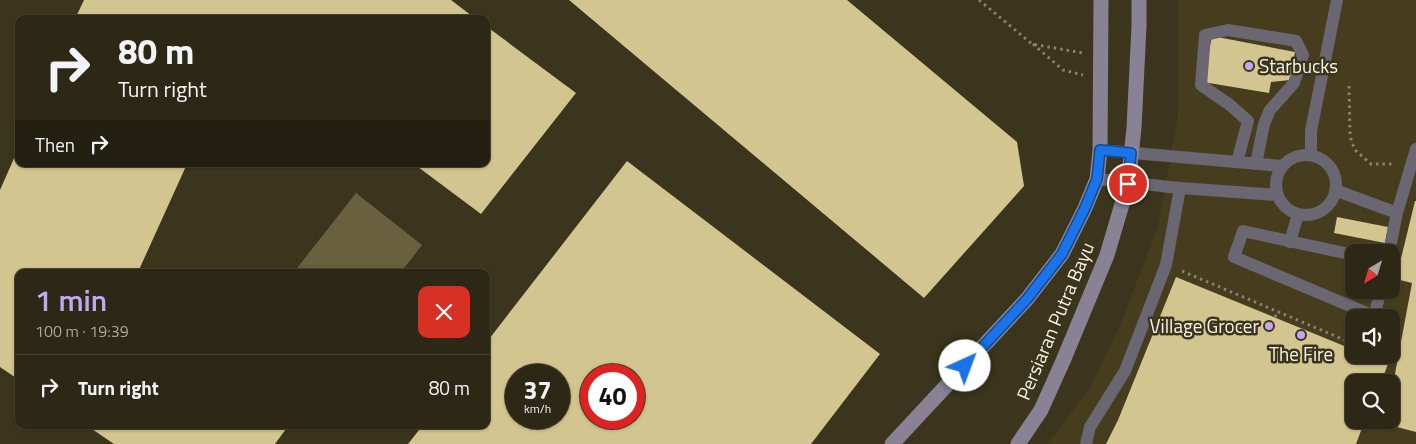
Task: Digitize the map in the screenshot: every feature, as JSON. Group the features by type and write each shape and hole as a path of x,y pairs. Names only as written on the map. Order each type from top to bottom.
{"street":[{"name":"Persiaran Putra Bayu","path":"892,444 1027,299 1062,254 1085,208 1097,179 1100,150 1101,0"},
{"name":"Persiaran Putra Bayu","path":"1018,444 1040,410 1066,352 1107,255 1128,184 1140,26 1139,0"}],"lane":[{"path":"1311,155 1312,131 1338,0"},
{"path":"1237,162 1248,121 1230,105 1201,85 1205,35 1228,30 1296,41 1302,55 1294,83 1270,110 1264,124 1256,164"},
{"path":"1100,150 1282,166"},
{"path":"1391,244 1397,213 1415,152"},
{"path":"1300,155 1311,155 1320,158 1327,164 1333,171 1336,180 1336,190 1326,207 1308,215 1298,214 1282,203 1277,194 1276,184 1277,175 1282,166 1290,159 1300,155"},
{"path":"1097,179 1128,184 1277,194"},
{"path":"1086,444 1090,427 1125,371 1166,265 1180,188"},
{"path":"1336,190 1397,213"},
{"path":"1290,242 1298,214"},
{"path":"1345,253 1243,231 1234,257 1374,316 1378,299"}],"path":[{"path":"979,0 1063,70 1101,79"},
{"path":"1032,44 1068,50"},
{"path":"1349,86 1350,135 1356,152 1371,164 1393,165 1415,152"},
{"path":"1166,265 1345,340"},
{"path":"1275,317 1278,311"}],"shaded area":[{"path":"1178,0 1416,0 1416,444 1047,444 1088,391 1119,328 1158,227 1178,116"},
{"path":"356,193 422,245 403,269 296,269"}],"building":[{"path":"84,0 451,0 471,15 77,15"},
{"path":"569,0 847,0 1017,142 1024,186 924,298"},
{"path":"490,29 576,93 481,214 418,167 490,167"},
{"name":"Starbucks","path":"1212,36 1295,52 1290,80 1271,82 1269,93 1203,82"},
{"path":"15,156 15,167 186,167 139,269 15,269 15,377 0,367 0,190"},
{"path":"627,161 880,354 811,444 408,444 420,429 490,429 490,338"},
{"path":"1416,201 1416,432 1400,428 1400,374 1395,374 1397,364 1400,364 1400,347 1412,283 1400,280 1400,263"},
{"path":"1337,217 1388,227 1385,243 1334,233"},
{"path":"1176,277 1345,346 1345,364 1388,364 1384,374 1345,374 1345,429 1362,429 1356,444 1106,444 1118,420"},
{"path":"92,429 286,429 275,444 114,444"}],"place":[{"name":"Starbucks","path":"1249,66"},
{"name":"Village Grocer","path":"1269,326"},
{"name":"The Fire","path":"1301,335"}],"route":[{"path":"965,366 1027,299 1062,254 1097,179 1100,150 1131,153 1128,184"}]}
